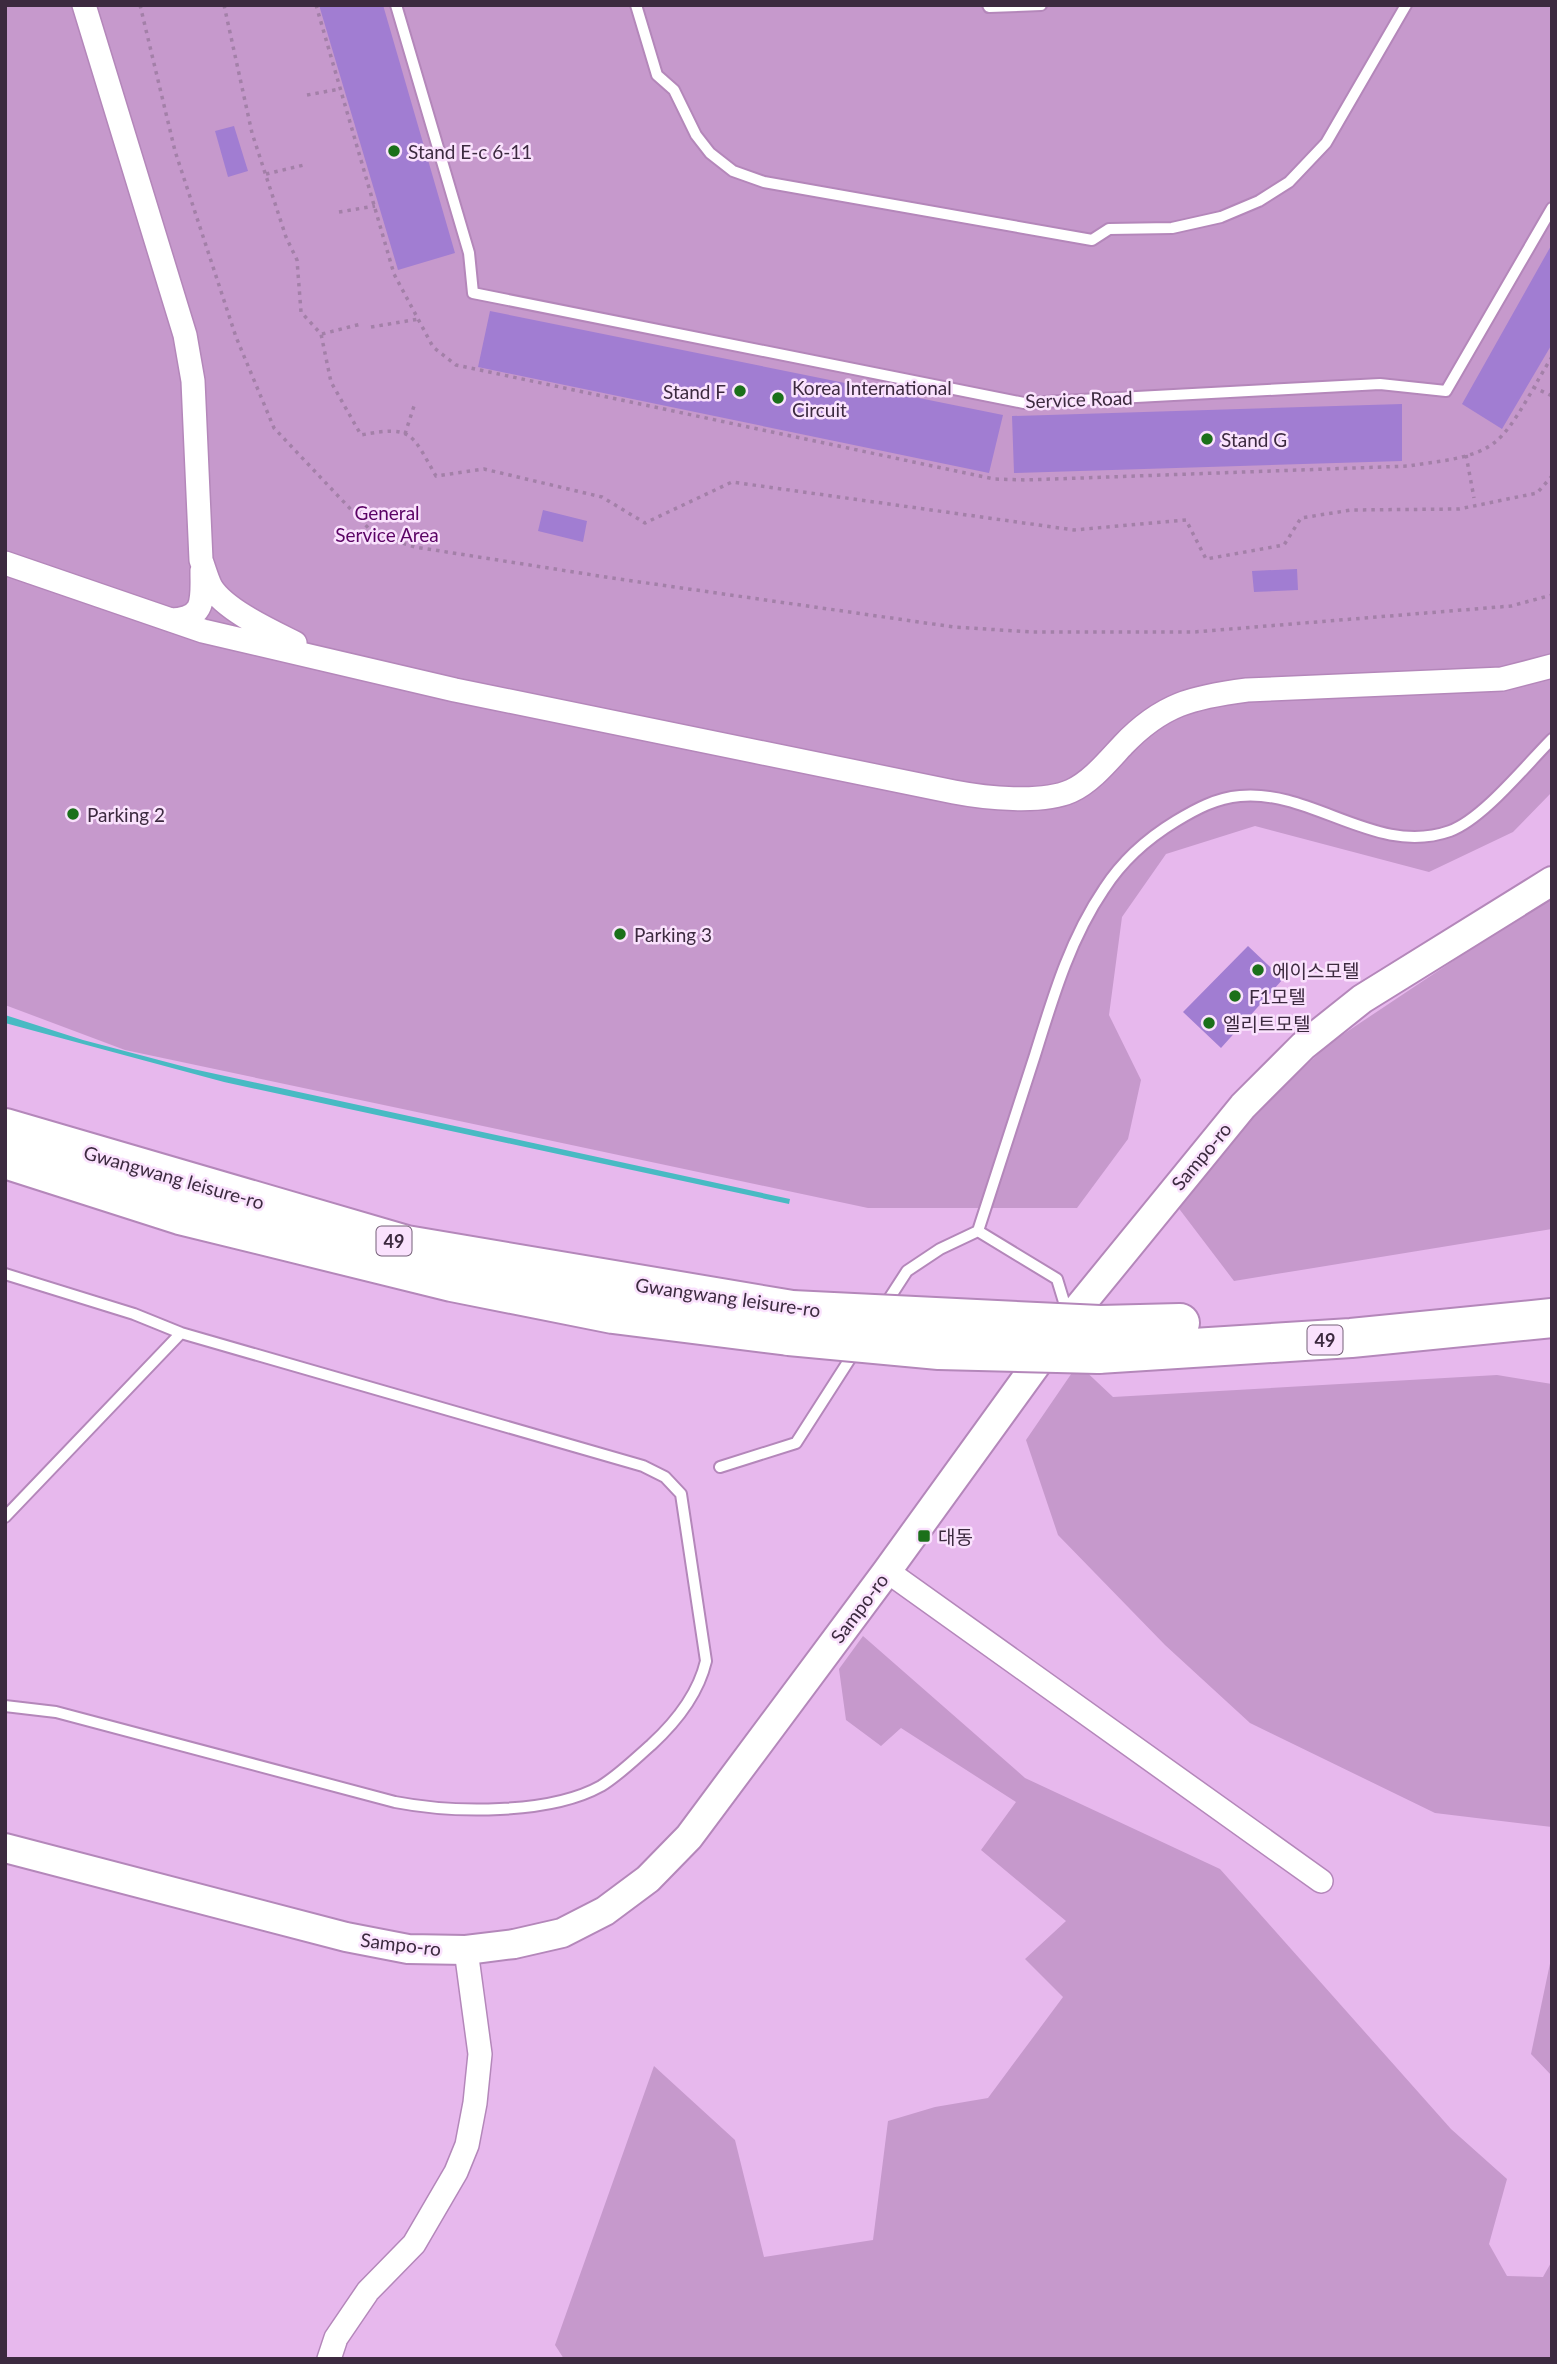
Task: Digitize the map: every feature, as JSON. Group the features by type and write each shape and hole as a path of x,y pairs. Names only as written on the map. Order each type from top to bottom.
{"highway":[{"name":"Gwangwang leisure-ro","path":"5,1128 407,1245 790,1323 939,1350 1089,1333 1257,1322 1552,1292"},
{"name":"Gwangwang leisure-ro","path":"5,1159 180,1215 452,1282 613,1314 790,1323"},
{"name":"Gwangwang leisure-ro","path":"1089,1333 1351,1338 1552,1318"}],"street":[{"path":"84,5 185,335 192,381 202,598 197,612 187,619 171,620"},
{"path":"201,560 212,588 254,623 336,662"},
{"path":"5,563 203,631 455,690 954,792 1000,798 1049,797 1071,791 1089,779 1154,716 1172,707 1216,694 1247,690 1502,679 1552,666"},
{"name":"Sampo-ro","path":"5,1848 346,1937 408,1949 466,1950 513,1944 562,1933 605,1911 648,1879 689,1837 887,1572 1089,1333 1243,1106 1303,1046 1362,999 1552,881"},
{"path":"887,1572 1321,1881"},
{"path":"329,2359 336,2338 368,2291 414,2244 456,2172 467,2145 480,2054 466,1950"}],"lane":[{"name":"Service Road","path":"396,5 469,253 472,293 1024,403 1380,384 1446,391 1552,208"},
{"path":"636,5 657,75 674,90 696,135 710,153 733,171 764,182 1092,240 1109,229 1172,228 1221,217 1259,201 1289,182 1326,144 1406,5"},
{"path":"988,5 989,8 1041,5"},
{"path":"720,1468 796,1443 907,1271 940,1249 978,1231 1061,974 1079,932 1104,888 1129,858 1157,832 1203,805 1240,796 1276,798 1386,835 1418,839 1452,830 1481,811 1552,739"},
{"path":"978,1231 1057,1279 1089,1333"},
{"path":"5,1274 134,1314 181,1333 643,1466 665,1477 681,1494 706,1661 702,1679 686,1707 662,1735 601,1786 574,1797 543,1804 475,1810 430,1809 395,1802 56,1712 5,1706"},
{"path":"5,1517 181,1333"}],"path":[{"path":"140,5 175,152 236,337 274,428 374,534 415,547 612,578 954,627 1032,632 1194,632 1511,606 1552,595"},
{"path":"224,5 252,133 286,237 297,260 301,312 321,334 331,382 361,435 393,429 415,438 436,476 484,469 603,497 645,523 732,482 1074,530 1186,520 1206,559 1284,545 1301,518 1351,510 1459,509 1537,493 1552,476"},
{"path":"307,95 340,89"},
{"path":"265,174 304,165"},
{"path":"339,212 375,206"},
{"path":"372,327 419,320"},
{"path":"321,334 361,324"},
{"path":"1533,387 1552,396"},
{"path":"405,434 414,407"},
{"path":"1466,455 1474,498"}],"green space":[{"name":"Korea International Circuit","path":"5,5 1552,5 1552,792 1513,832 1429,872 1255,826 1166,854 1122,917 1109,1015 1141,1080 1128,1139 1077,1208 868,1208 125,1050 5,1005"},
{"path":"1552,895 1552,1229 1234,1281 1177,1206 1251,1116 1330,1043"},
{"path":"1078,1364 1113,1397 1497,1375 1552,1384 1552,1827 1435,1813 1250,1723 1165,1645 1058,1535 1026,1440"},
{"path":"863,1636 1025,1778 1220,1869 1451,2129 1507,2179 1489,2244 1507,2276 1543,2277 1552,2261 1552,2359 564,2359 555,2345 654,2066 735,2140 764,2257 873,2240 888,2121 935,2107 988,2098 1063,1997 1025,1959 1066,1921 981,1850 1016,1802 901,1728 881,1746 846,1720 839,1669"},
{"path":"1552,1954 1552,2076 1531,2054"}],"shaded area":[{"path":"5,1015 83,1040 193,1069 790,1199 789,1204 224,1082 5,1023"}],"building":[{"name":"Stand E-c 6-11","path":"319,5 383,5 455,253 398,270"},
{"path":"234,126 248,171 228,177 215,131"},
{"path":"1552,244 1552,344 1502,429 1462,404"},
{"name":"Stand F","path":"490,311 1003,415 989,473 478,367"},
{"name":"Stand G","path":"1402,404 1402,461 1014,473 1012,416"},
{"path":"543,510 587,521 583,542 538,531"},
{"path":"1297,569 1298,590 1254,592 1252,571"},
{"path":"1248,946 1283,979 1221,1048 1183,1012"}],"place":[{"name":"Stand E-c 6-11","path":"394,151"},
{"name":"Stand F","path":"740,391"},
{"name":"Korea International Circuit","path":"778,398"},
{"name":"Stand G","path":"1207,439"},
{"name":"Parking 2","path":"73,814"},
{"name":"Parking 3","path":"620,934"},
{"name":"에이스모텔","path":"1258,970"},
{"name":"F1모텔","path":"1235,996"},
{"name":"엘리트모텔","path":"1209,1023"},
{"name":"대동","path":"924,1536"}],"park label":[{"name":"General Service Area","path":"387,523"}]}
